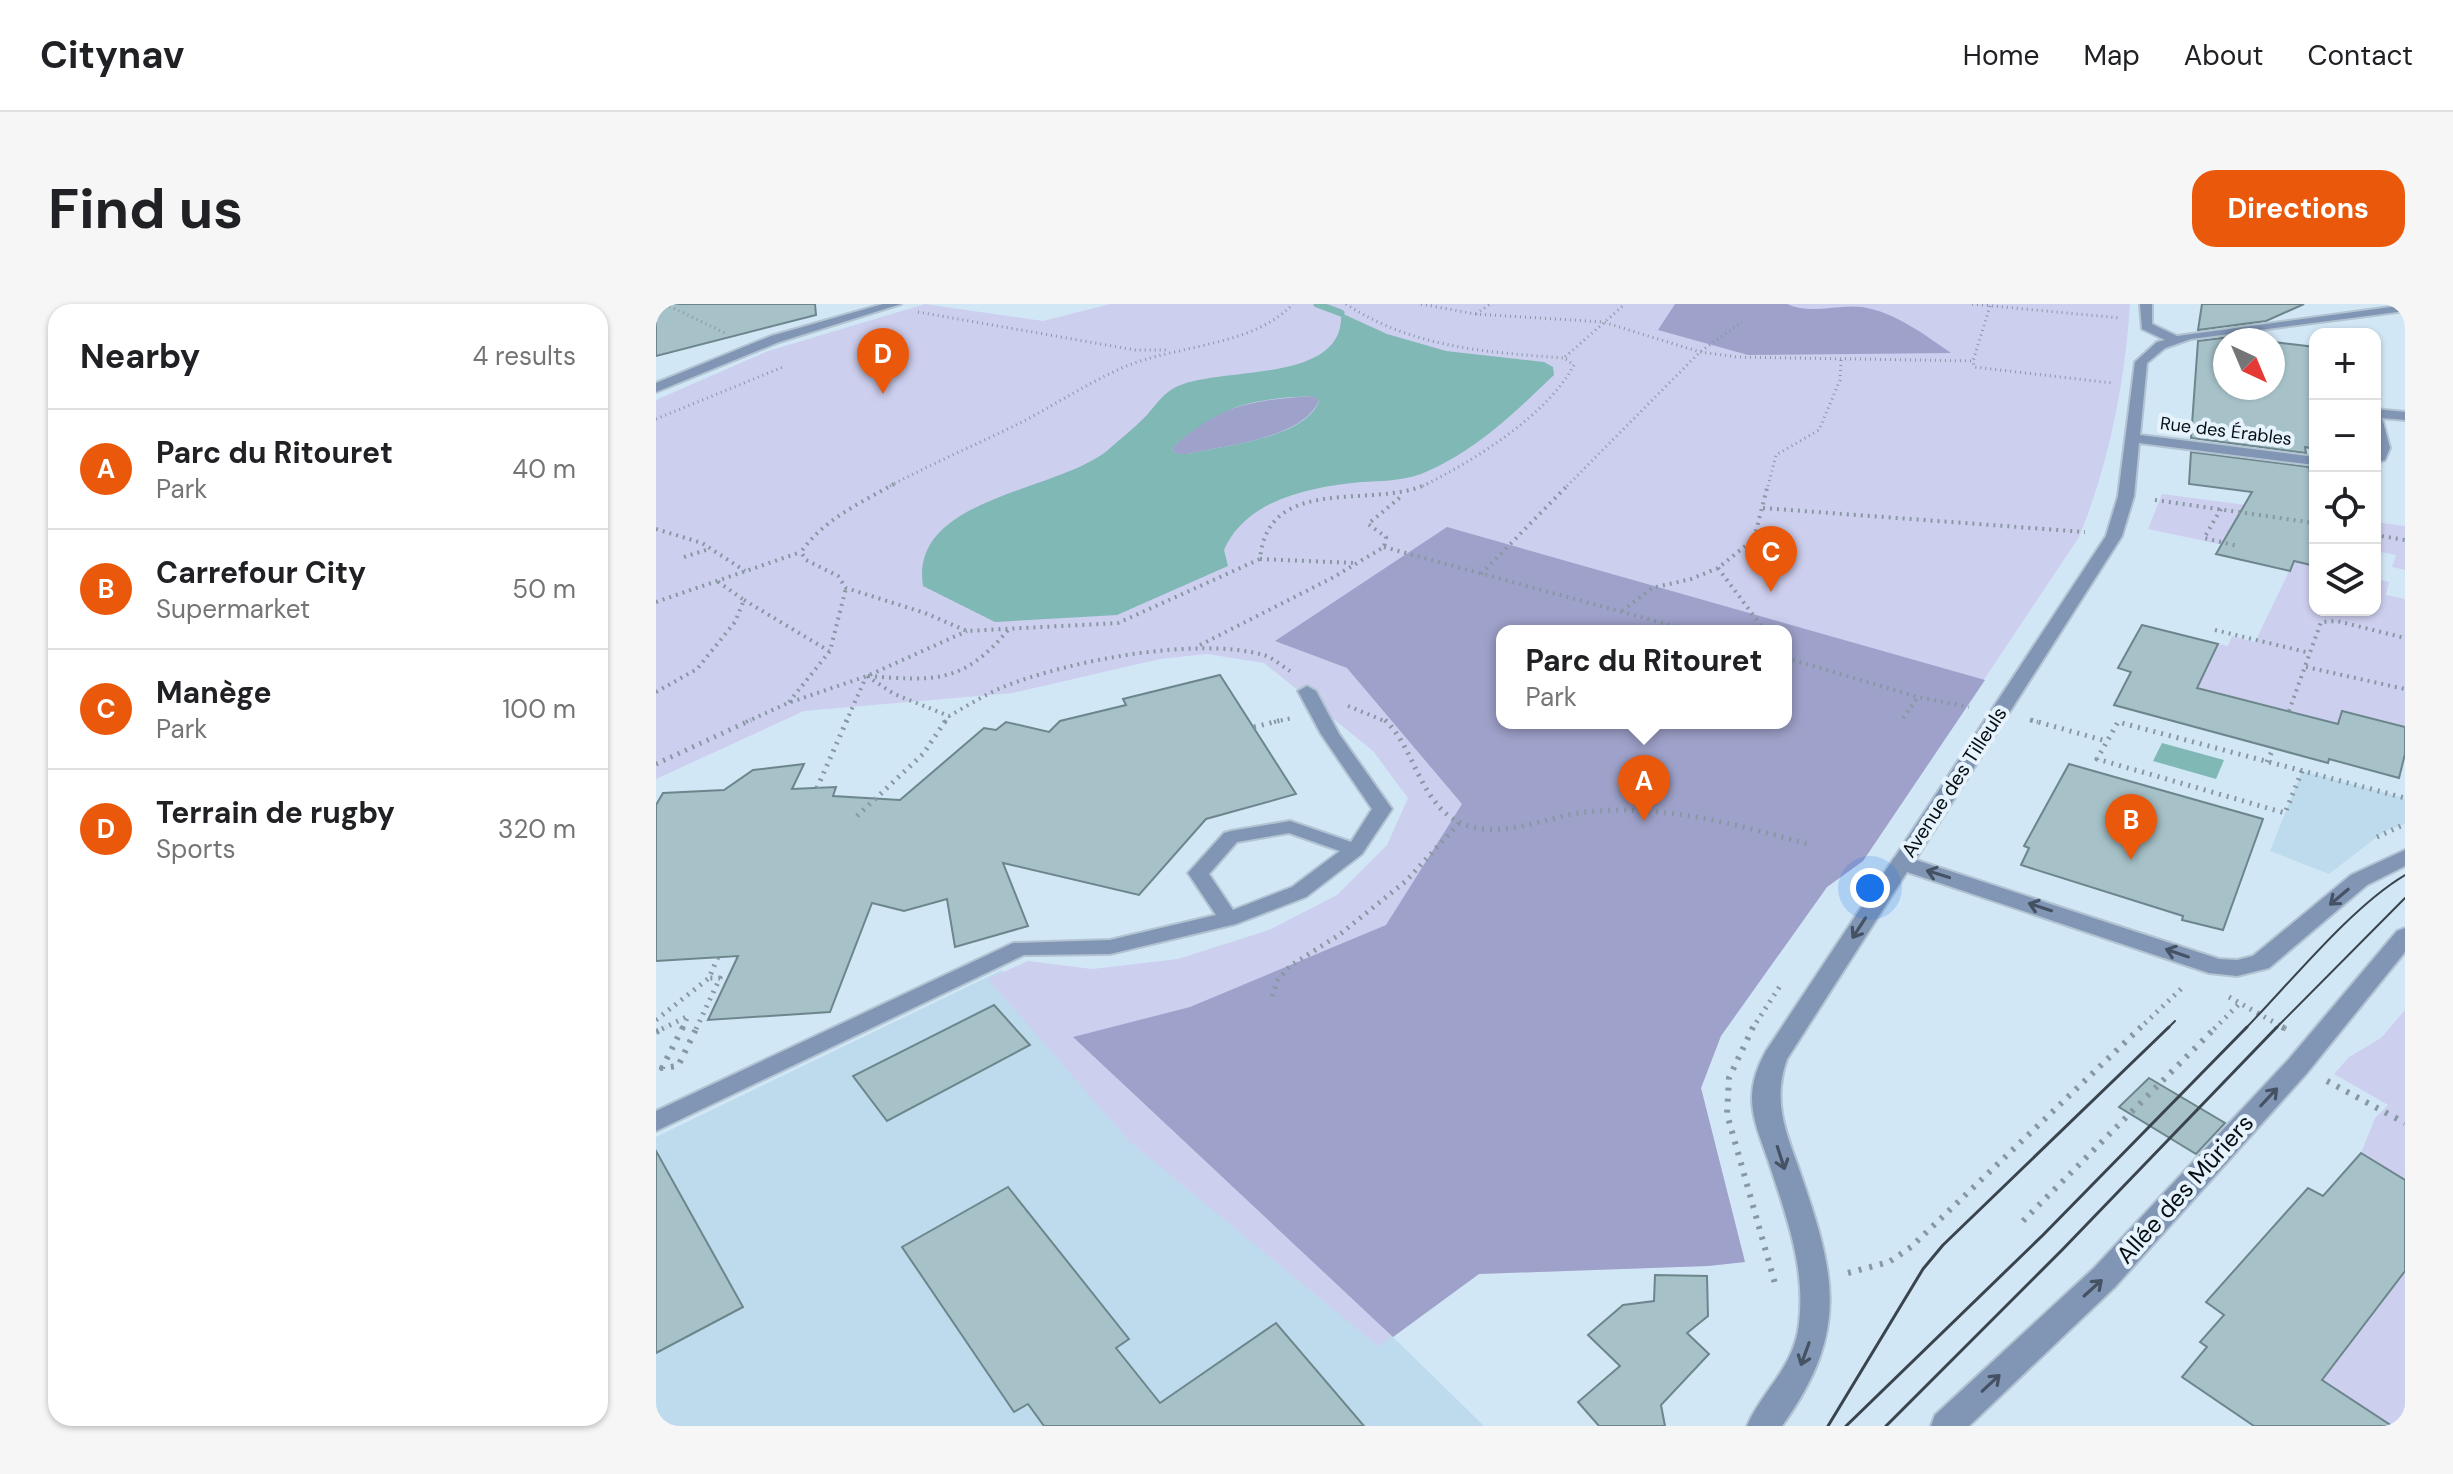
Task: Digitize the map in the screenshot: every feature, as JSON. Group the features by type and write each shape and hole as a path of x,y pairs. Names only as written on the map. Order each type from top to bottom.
{"street":[{"path":"865,304 881,308"},
{"path":"656,388 755,347 895,304"},
{"path":"2146,304 2146,326 2175,340 2405,308"},
{"path":"2331,304 2351,315"},
{"path":"2310,321 2325,328"},
{"name":"Avenue des Tilleuls","path":"1818,1278 1766,1115 1764,1085 1775,1058 2114,536 2126,496 2141,362 2150,352 2175,340"},
{"path":"2381,414 2405,416"},
{"name":"Rue des Érables","path":"2133,438 2309,460"},
{"path":"1902,863 2217,967 2248,966 2261,962 2359,880 2405,857"},
{"name":"Allée des Mûriers","path":"1963,1421 2104,1278 2306,1055 2405,936"},
{"path":"1763,1426 1790,1394 1807,1350 1818,1301 1818,1278"}],"lane":[{"path":"656,1122 1021,948 1110,947 1229,919 1299,892 1355,850 1382,809 1330,734 1307,691"},
{"path":"1229,919 1198,873 1231,837 1290,827 1355,850"}],"path":[{"path":"665,304 755,347"},
{"path":"656,602 801,552 808,540 865,499 957,455 1098,379 1173,350 1263,328 1282,318 1293,304"},
{"path":"1346,304 1381,327 1420,341 1463,351 1564,358 1574,365 1572,375 1510,431 1429,484 1404,495 1368,524 1386,537 1384,547"},
{"path":"1421,304 1475,314 1603,322 1700,352 1737,357 1973,361"},
{"path":"1475,314 1490,304"},
{"path":"1610,304 1624,305"},
{"path":"1972,304 2145,321"},
{"path":"2036,304 2043,310"},
{"path":"1564,358 1624,305"},
{"path":"1990,306 1973,361 1974,367 2138,386"},
{"path":"921,311 1135,350 1173,350"},
{"path":"1481,574 1700,352 1742,322"},
{"path":"1622,611 1652,588 1691,579 1718,568 1754,539 1776,455 1819,430 1840,380 1841,360"},
{"path":"1260,559 1263,534 1282,514 1303,505 1352,494 1404,495"},
{"path":"2155,500 2309,522"},
{"path":"1763,508 2082,531"},
{"path":"2221,509 2204,538 2238,546"},
{"path":"656,529 709,549 746,571"},
{"path":"656,535 667,532"},
{"path":"2381,536 2405,540"},
{"path":"857,816 923,754 949,716 1007,686 1136,655 1199,646 1384,547 1671,625"},
{"path":"684,557 709,549"},
{"path":"801,552 806,560 838,576 846,588 925,613 967,631"},
{"path":"656,764 788,703 867,676 967,631 1118,623 1260,559 1357,563"},
{"path":"1718,568 1762,625"},
{"path":"717,581 830,651"},
{"path":"788,703 830,651 846,588"},
{"path":"656,692 697,669 735,622 744,600"},
{"path":"2289,711 2321,622 2337,621 2405,638"},
{"path":"867,676 915,680 945,677 982,660 1008,629"},
{"path":"2215,630 2310,653"},
{"path":"1792,660 1918,697 1967,708 1978,705"},
{"path":"2306,667 2405,689"},
{"path":"867,676 894,694 949,716"},
{"path":"817,788 867,676"},
{"path":"1903,718 1918,697"},
{"path":"1374,715 1387,722 1439,805 1459,823 1481,829 1511,829 1585,812 1660,811 1738,824 1808,844"},
{"path":"2026,719 2106,741"},
{"path":"1254,727 1283,720"},
{"path":"2302,771 2285,813 2097,759 2118,722 2405,798"},
{"path":"2267,762 2273,749"},
{"path":"1272,996 1278,980 1290,966 1339,935 1406,881 1459,823"},
{"path":"656,1020 709,978 718,957"},
{"path":"1776,1285 1866,1270 1889,1262 1911,1247 2193,977 2217,967"},
{"path":"656,1032 688,1016 662,1068 678,1066 720,978 709,978"},
{"path":"2222,993 2405,1123"},
{"path":"2023,1221 2240,1003"}],"shaded area":[{"path":"925,304 1043,321 1110,304 2130,304 2114,423 2099,481 2079,537 1863,861 1827,887 1721,1035 1701,1088 1745,1262 1479,1274 1378,1346 1130,1142 988,979 1028,961 1092,969 1178,959 1269,930 1337,895 1387,845 1408,798 1373,751 1264,663 1207,654 1160,659 1013,693 804,711 656,779 656,400 768,351"},
{"path":"1675,304 1787,304 1805,309 1862,307 1898,319 1951,353 1748,355 1658,330"},
{"path":"1341,313 1387,334 1446,351 1544,362 1553,367 1554,375 1492,431 1441,465 1406,478 1301,492 1264,507 1234,533 1224,550 1228,566 1117,615 995,622 923,586 925,556 939,533 961,515 1084,465 1108,450 1174,388 1194,381 1302,363 1323,352 1337,336","holes":["1313,396 1319,401 1311,414 1281,432 1188,454 1177,454 1172,450 1209,420 1239,406 1291,397"]},
{"path":"1313,396 1319,400 1311,413 1280,432 1188,454 1177,454 1172,450 1204,422 1233,409 1263,401"},
{"path":"2162,494 2309,513 2309,517 2237,548 2148,529"},
{"path":"2381,523 2405,526 2405,570 2392,567 2396,555 2381,552"},
{"path":"1447,527 1792,625 1496,625 1496,729 1792,729 1792,625 1985,680 1863,861 1827,887 1721,1036 1701,1088 1745,1262 1479,1274 1393,1337 1073,1037 1190,1007 1386,925 1462,804 1347,668 1275,641"},
{"path":"2294,561 2309,565 2309,616 2381,616 2381,580 2389,582 2386,595 2405,599 2405,727 2342,711 2338,724 2197,688 2218,644 2228,646 2232,636 2255,642"},
{"path":"2162,743 2224,760 2216,779 2153,761"},
{"path":"2302,771 2405,798 2405,824 2385,831 2329,874 2270,851"},
{"path":"1002,970 1178,1137 1297,1243 1484,1426 656,1426 656,1137"},
{"path":"2405,1010 2405,1180 2361,1153 2375,1118 2388,1105 2334,1074 2349,1057 2381,1038"},
{"path":"2405,1271 2405,1426 2361,1426 2371,1412 2322,1380"}],"building":[{"path":"656,304 815,304 816,315 656,356"},
{"path":"2202,304 2304,304 2266,321 2198,330"},
{"path":"2213,339 2213,400 2285,400 2285,343 2309,346 2309,448 2305,447 2306,453 2191,438 2198,341"},
{"path":"2191,452 2309,467 2309,565 2294,561 2290,571 2216,554 2252,492 2189,484"},
{"path":"2142,625 2218,644 2197,688 2338,724 2342,711 2405,727 2405,754 2399,778 2329,759 2328,763 2114,705 2131,672 2118,668"},
{"path":"1220,675 1296,794 1206,819 1139,895 1003,863 1028,926 955,947 947,899 904,911 872,903 830,1012 708,1020 738,956 656,961 656,805 663,793 724,790 753,770 804,764 792,789 836,787 833,796 900,800 984,728 996,730 1006,722 1049,732 1060,721 1126,705 1123,699"},
{"path":"2069,764 2263,819 2223,930 2182,920 2183,916 2021,865 2029,848 2024,846"},
{"path":"994,1005 1030,1045 887,1121 853,1076"},
{"path":"2149,1078 2225,1123 2196,1154 2119,1107"},
{"path":"656,1151 743,1307 656,1353"},
{"path":"2361,1153 2405,1180 2405,1271 2322,1380 2392,1426 2254,1426 2182,1377 2207,1347 2200,1342 2224,1315 2206,1302 2308,1188 2323,1196"},
{"path":"1008,1187 1129,1339 1116,1348 1160,1403 1276,1323 1364,1426 1044,1426 1028,1404 1014,1412 902,1247"},
{"path":"1655,1275 1707,1276 1708,1316 1687,1333 1709,1354 1661,1405 1665,1426 1599,1426 1578,1402 1620,1366 1588,1335 1623,1305 1654,1301"}],"waterway":[{"path":"1317,304 1341,313"}],"tram line":[{"path":"2245,1029 2343,926 2384,889 2405,875"},
{"path":"2275,1029 2405,898"},
{"path":"2169,1027 2175,1021"},
{"path":"1828,1426 1923,1269 1943,1245 2169,1027"},
{"path":"1846,1426 2043,1235 2247,1027"},
{"path":"1886,1426 2063,1249 2277,1027"}],"place":[{"name":"Terrain de rugby","path":"883,394"},
{"name":"Manège","path":"1771,592"},
{"name":"Parc du Ritouret","path":"1644,821"},
{"name":"Carrefour City","path":"2131,860"}]}
